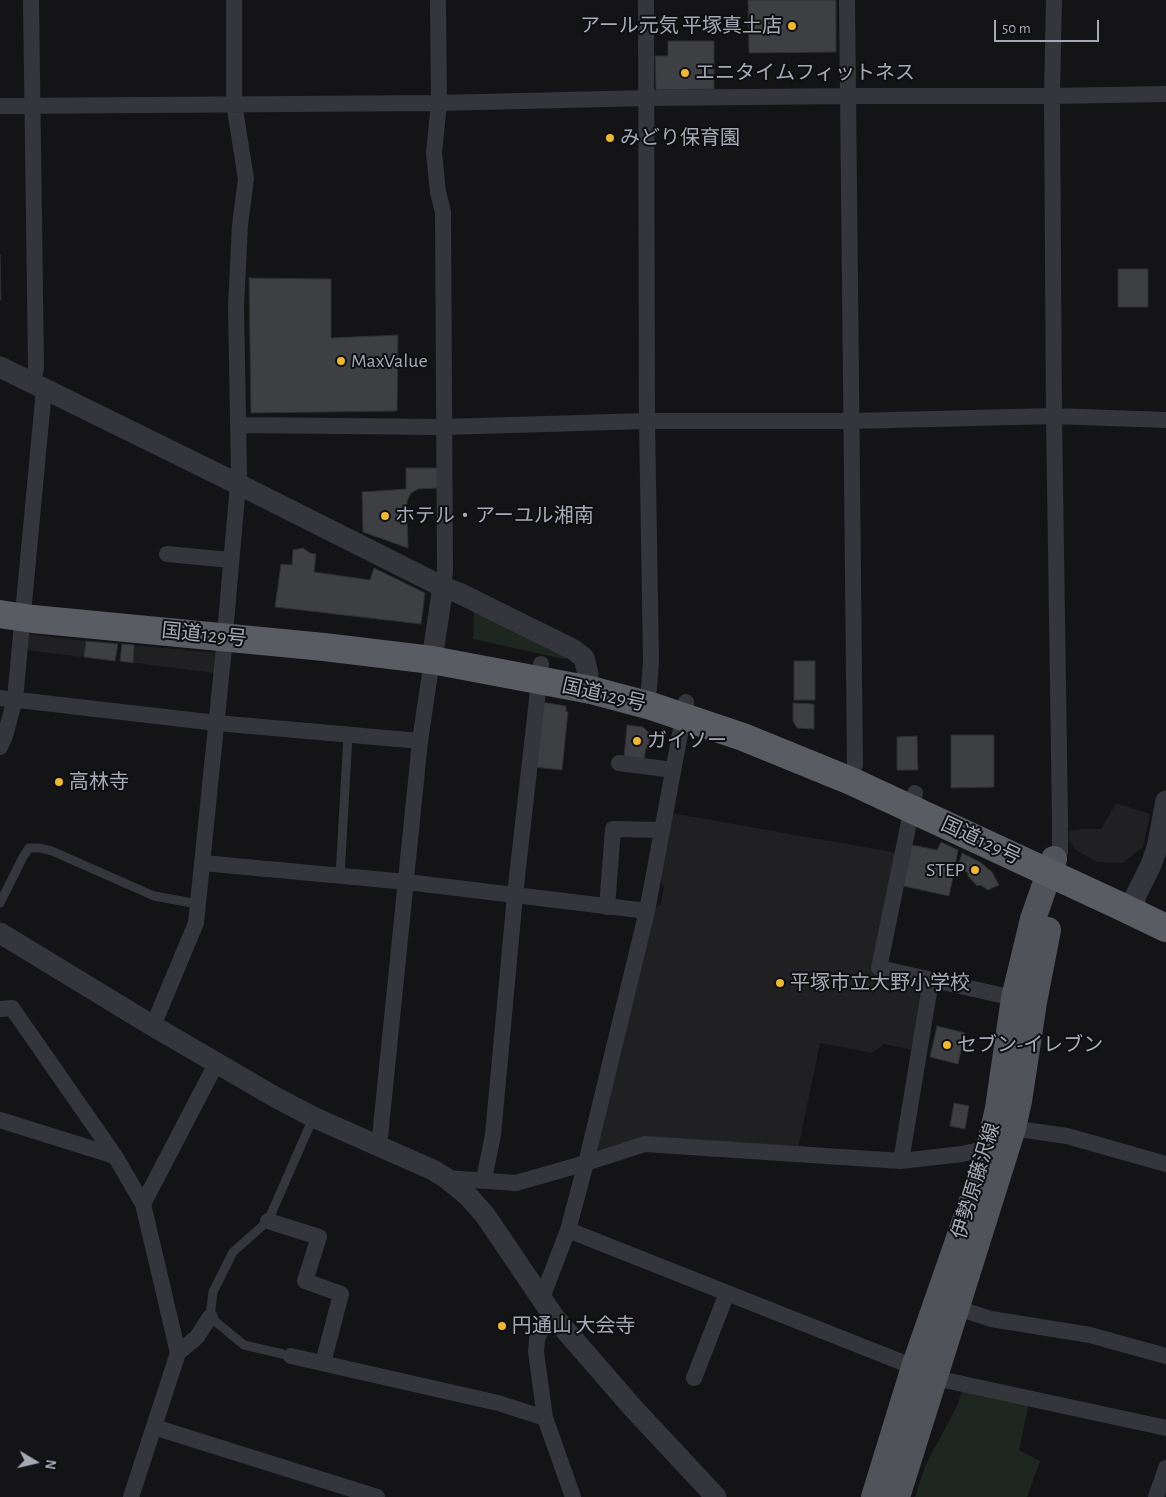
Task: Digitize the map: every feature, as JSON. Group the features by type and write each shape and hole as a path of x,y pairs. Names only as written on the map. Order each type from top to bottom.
{"highway":[{"name":"国道129号","path":"12,608 225,630 324,632 540,672 588,674 649,689 685,710 743,737 851,781 913,801 1058,865 1130,905 1166,928"},
{"name":"国道129号","path":"540,672 591,690 651,706 685,710 856,766 913,801"},
{"name":"国道129号","path":"1130,905 1166,911"}],"main road":[{"name":"伊勢原藤沢線","path":"874,1497 924,1372 957,1308 999,1134 998,1108 1014,998 1033,919 1058,865"},
{"name":"伊勢原藤沢線","path":"897,1497 924,1372 982,1172 999,1134 1019,1100 1058,865"}],"street":[{"path":"0,747 5,736 12,608 37,385 35,374 31,0"},
{"path":"153,1026 196,923 218,723 238,484 239,425 236,306 240,225 246,179 234,103 234,0"},
{"path":"379,1147 420,741 445,571 443,212 438,192 434,153 439,103 438,0"},
{"path":"646,0 651,662 649,689"},
{"path":"847,0 856,766"},
{"path":"1054,0 1052,96 1054,416 1060,821 1058,865"},
{"path":"0,106 439,103 648,98 1166,94"},
{"path":"0,367 442,587 459,593 574,650 584,658 588,674"},
{"path":"239,425 444,427 1054,416 1166,420"},
{"path":"167,554 231,560"},
{"path":"484,1180 494,1126 515,895 540,672"},
{"path":"8,698 218,723 420,741"},
{"path":"542,1298 568,1230 586,1163 647,911 685,710"},
{"path":"619,763 673,770"},
{"path":"1130,905 1152,865 1166,800"},
{"path":"913,801 879,968 1014,998"},
{"path":"607,906 613,829 662,830"},
{"path":"203,863 407,882 647,911"},
{"path":"0,933 216,1064 313,1118 433,1170 446,1178 485,1215 554,1317 633,1408 716,1497"},
{"path":"901,1161 930,980"},
{"path":"0,1009 12,1008 115,1156 143,1204 178,1353"},
{"path":"143,1204 216,1064"},
{"path":"0,1120 115,1156"},
{"path":"446,1178 516,1183 645,1144 901,1161 962,1154 999,1134 1067,1136 1166,1164"},
{"path":"268,1221 319,1237 305,1281 341,1294 323,1364"},
{"path":"568,1230 924,1372 1166,1428"},
{"path":"694,1378 727,1293"},
{"path":"957,1308 991,1319 1090,1336 1166,1356"},
{"path":"131,1497 178,1353 197,1336 210,1317"},
{"path":"554,1317 543,1326 536,1339 536,1352 545,1418 573,1497"},
{"path":"291,1356 498,1403 545,1418"},
{"path":"154,1427 377,1497"},
{"path":"1156,1497 1166,1468"}],"lane":[{"path":"340,876 348,735"},
{"path":"0,903 23,856 29,848 40,848 52,851 154,896 198,904"},
{"path":"291,1356 244,1345 210,1317 213,1292 233,1252 268,1221 313,1118"}],"shaded area":[{"path":"474,606 567,657 564,659 473,639"},
{"path":"27,634 118,644 115,661 25,650"},
{"path":"122,644 216,653 214,673 120,661"},
{"path":"1116,803 1150,814 1143,847 1123,863 1096,862 1076,850 1069,840 1069,831 1101,829"},
{"name":"平塚市立大野小学校","path":"671,813 898,853 874,969 923,981 913,1050 884,1044 872,1053 820,1043 797,1154 641,1139 603,1152 598,1148 653,909 661,904 664,887 659,879"},
{"path":"963,1389 1029,1403 1019,1450 1040,1461 1027,1497 915,1497 925,1466 956,1408"}],"building":[{"name":"アール元気 平塚真土店","path":"748,0 836,0 836,52 749,53"},
{"name":"エニタイムフィットネス","path":"668,41 714,41 714,89 656,90 655,56 668,56"},
{"path":"0,255 1,300 0,300"},
{"path":"1118,269 1148,269 1148,307 1118,307"},
{"path":"249,278 331,279 331,338 398,335 397,411 251,413"},
{"name":"ホテル・アーユル湘南","path":"406,468 438,468 438,488 418,489 411,493 407,501 408,548 363,532 362,492 406,489"},
{"path":"303,548 310,553 316,554 314,572 370,580 374,568 425,593 421,624 275,607 281,564 292,565 293,550"},
{"path":"86,641 118,644 115,661 84,657"},
{"path":"122,644 134,645 133,663 120,661"},
{"path":"794,661 815,661 815,700 794,700"},
{"path":"541,702 566,706 566,711 568,712 562,770 534,767"},
{"path":"793,703 814,704 814,729 797,728 793,721"},
{"name":"ガイソー","path":"627,725 643,727 650,734 648,749 646,748 644,759 624,757"},
{"path":"951,735 994,735 994,787 951,788"},
{"path":"917,736 918,770 897,770 897,737"},
{"path":"941,842 958,850 949,896 903,886 912,845 937,850"},
{"name":"STEP","path":"962,853 980,862 992,872 999,885 988,890 980,885 977,886 968,876 968,873 958,867"},
{"name":"セブン-イレブン","path":"937,1026 965,1033 958,1064 930,1057"},
{"path":"954,1103 969,1106 965,1129 950,1126"}],"place":[{"name":"アール元気 平塚真土店","path":"792,26"},
{"name":"エニタイムフィットネス","path":"685,73"},
{"name":"みどり保育園","path":"610,138"},
{"name":"MaxValue","path":"341,361"},
{"name":"ホテル・アーユル湘南","path":"385,516"},
{"name":"ガイソー","path":"637,741"},
{"name":"高林寺","path":"59,782"},
{"name":"STEP","path":"975,870"},
{"name":"平塚市立大野小学校","path":"780,983"},
{"name":"セブン-イレブン","path":"947,1045"},
{"name":"円通山 大会寺","path":"502,1326"}]}
